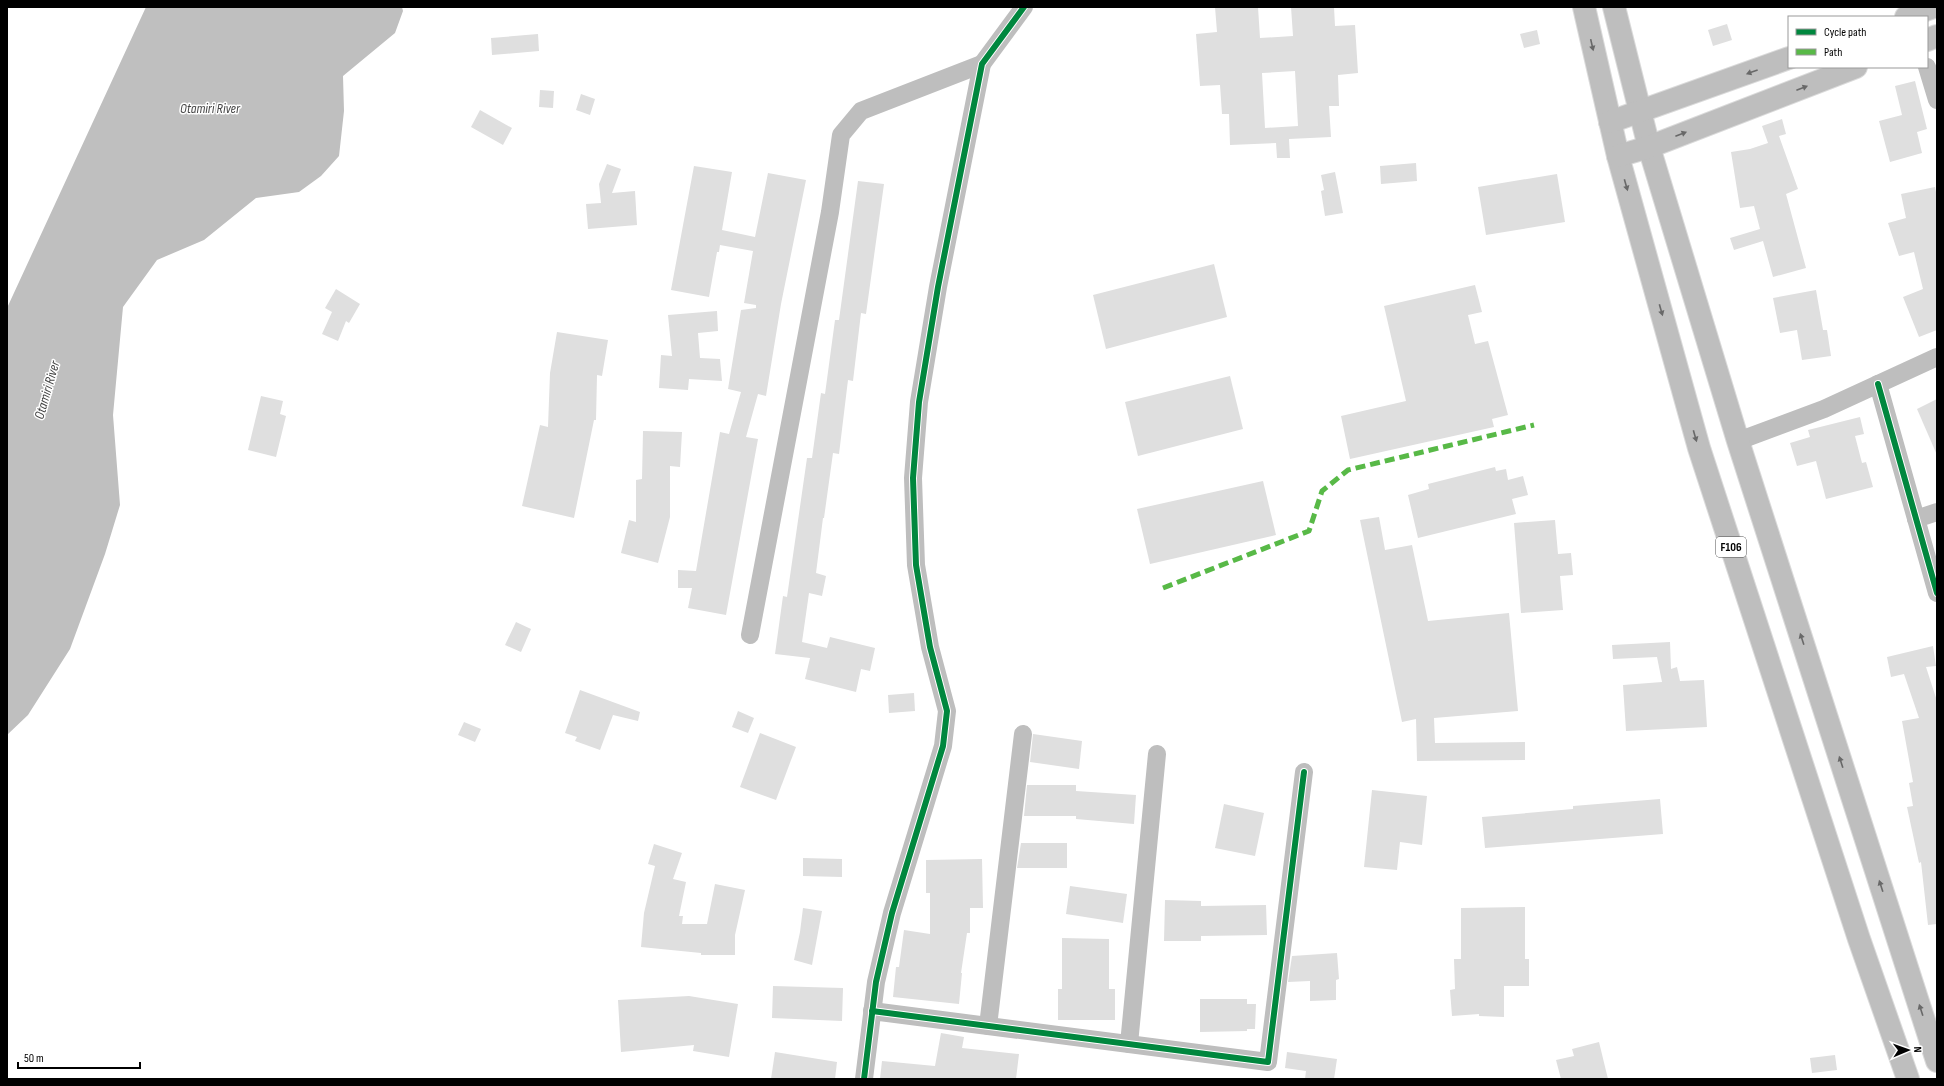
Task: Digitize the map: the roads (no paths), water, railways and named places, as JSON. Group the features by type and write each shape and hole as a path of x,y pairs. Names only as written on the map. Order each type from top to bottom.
{"main road":[{"name":"F106","path":"1584,7 1618,156 1699,448 1859,939 1908,1079"},
{"path":"1614,7 1649,147 1738,441 1937,1060"},
{"path":"1909,16 1934,7"},
{"path":"1610,122 1788,58"},
{"path":"1618,156 1649,147 1853,68"}],"street":[{"path":"864,1079 876,982 892,913 943,746 947,711 930,647 916,565 913,478 919,402 936,302 982,64 1024,7"},
{"path":"750,634 830,212 841,135 861,111 982,64"},
{"path":"1927,68 1937,100"},
{"path":"1738,441 1824,409 1937,357"},
{"path":"1878,384 1937,593"},
{"path":"1916,519 1937,512"},
{"path":"988,1026 1023,734"},
{"path":"1129,1044 1157,754"},
{"path":"872,1011 1268,1062 1304,772"}],"water":[{"name":"Otamiri River","path":"146,7 402,7 403,11 395,33 343,76 344,111 339,156 321,176 299,192 256,198 204,240 157,260 123,307 113,415 120,505 105,554 70,649 28,715 7,735 7,308"}]}
